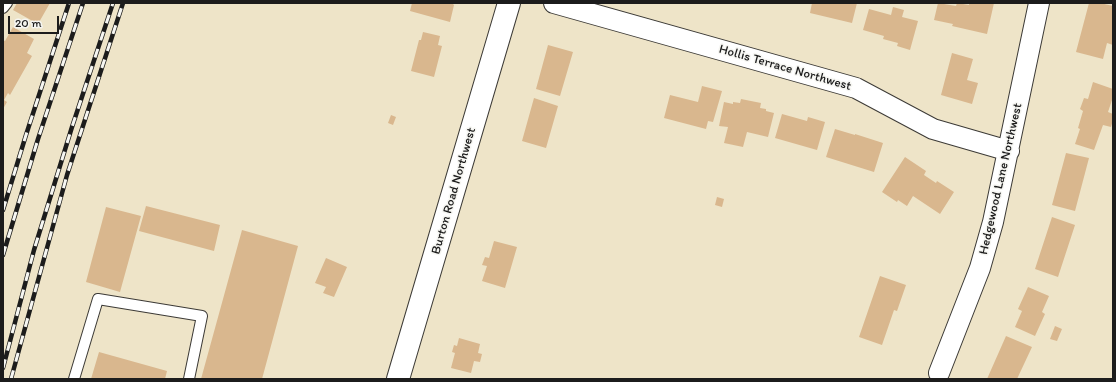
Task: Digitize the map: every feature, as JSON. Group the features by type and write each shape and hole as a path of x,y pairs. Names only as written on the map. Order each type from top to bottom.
{"street":[{"name":"Burton Road Northwest","path":"398,379 509,3"},
{"name":"Hollis Terrace Northwest","path":"554,3 856,88 934,129 1008,151"},
{"name":"Hedgewood Lane Northwest","path":"939,373 980,268 994,222 1039,3"}],"lane":[{"path":"74,379 98,299 202,316 189,379"}],"building":[{"path":"17,3 50,3 38,24 13,10"},
{"path":"412,3 453,3 454,5 450,22 410,11"},
{"path":"812,3 857,3 852,23 810,13"},
{"path":"938,3 956,6 957,3 969,5 969,3 994,3 987,34 952,26 953,24 934,20"},
{"path":"1089,3 1100,3 1113,6 1113,45 1107,43 1103,59 1076,52"},
{"path":"893,7 904,10 902,17 918,21 910,50 897,46 898,43 883,39 884,36 863,30 869,9 891,15"},
{"path":"13,27 34,39 27,53 32,56 10,95 8,93 4,100 7,102 3,109 3,40 5,41"},
{"path":"423,32 440,36 438,45 442,46 434,77 411,71 419,40 421,40"},
{"path":"548,45 573,52 560,96 536,89"},
{"path":"952,53 973,59 967,80 978,83 972,104 941,95"},
{"path":"1093,82 1113,89 1113,97 1108,112 1113,114 1111,127 1103,125 1094,150 1075,144 1080,129 1078,128 1083,111 1080,109 1084,98 1088,99"},
{"path":"702,86 722,91 713,122 708,121 706,129 664,118 670,95 698,102"},
{"path":"534,98 558,106 546,148 522,141"},
{"path":"741,99 761,103 760,108 774,113 768,137 747,132 743,147 724,143 728,127 719,126 724,102 733,104 733,102 740,103"},
{"path":"782,114 807,121 808,117 825,122 817,150 775,138"},
{"path":"391,115 396,117 393,125 388,123"},
{"path":"835,129 883,143 874,172 826,157"},
{"path":"1066,153 1089,158 1075,211 1052,205"},
{"path":"905,157 926,171 924,175 954,192 940,214 913,196 907,206 898,200 897,202 882,192"},
{"path":"717,197 724,199 722,207 715,205"},
{"path":"146,206 220,225 214,251 139,231"},
{"path":"106,207 141,216 120,292 86,282"},
{"path":"1052,217 1075,225 1058,277 1035,269"},
{"path":"242,230 298,246 262,379 201,379"},
{"path":"494,241 517,247 505,288 482,281 487,266 482,265 485,257 489,258"},
{"path":"326,258 347,267 334,297 323,293 326,287 315,283"},
{"path":"880,276 906,285 897,311 894,310 882,345 859,337"},
{"path":"1028,287 1049,296 1042,312 1045,314 1035,336 1015,327 1022,311 1018,309"},
{"path":"1055,326 1062,329 1057,341 1050,339"},
{"path":"1006,336 1032,347 1017,379 987,379"},
{"path":"459,338 480,344 478,353 482,354 480,362 474,361 471,373 451,368 455,353 452,352 454,345 457,346"},
{"path":"99,352 167,371 165,379 91,379"}],"railway":[{"path":"3,210 69,3"},
{"path":"3,255 38,139 83,3"},
{"path":"3,368 34,250 72,127 113,3"},
{"path":"11,379 67,175 123,3"}]}
